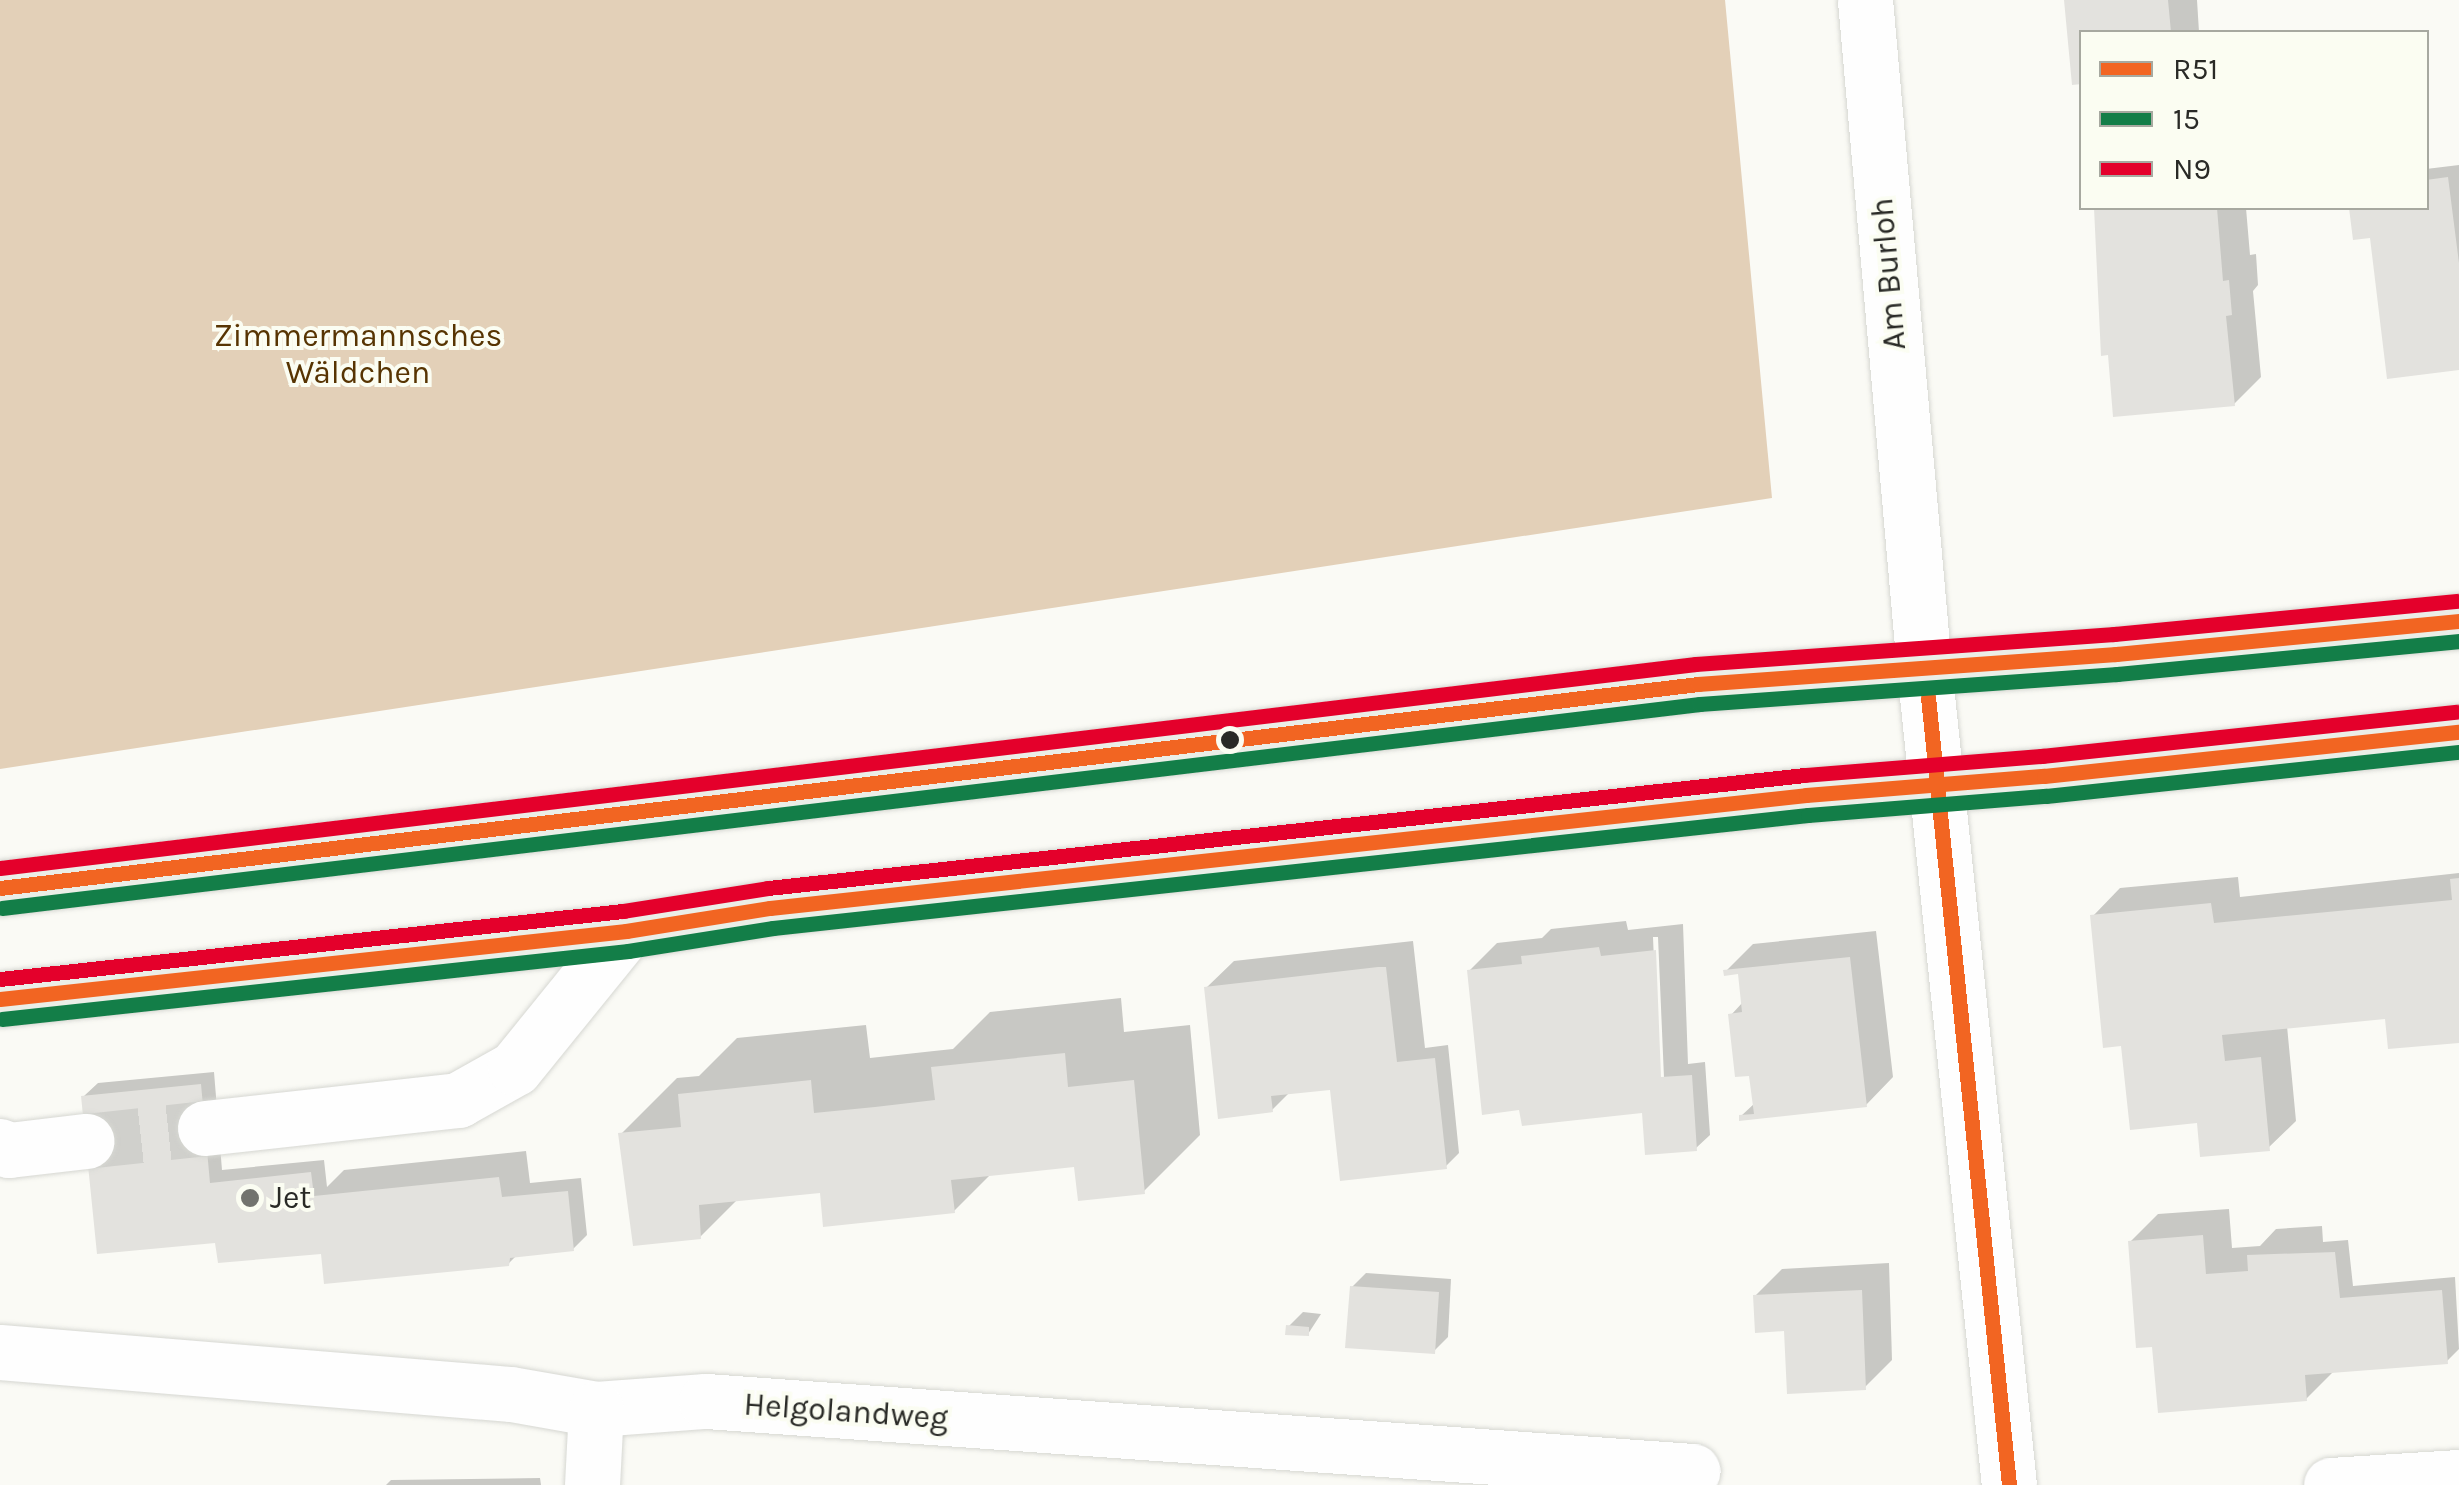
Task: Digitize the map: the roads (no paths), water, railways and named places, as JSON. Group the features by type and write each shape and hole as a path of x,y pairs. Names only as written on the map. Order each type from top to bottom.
{"main road":[{"path":"0,888 1698,684 2459,621"},
{"path":"0,999 626,930 790,906 2459,732"}],"street":[{"name":"Am Burloh","path":"1865,0 1924,667 2009,1485"},
{"path":"205,1128 458,1100 515,1068 626,930"},
{"path":"0,1146 9,1150 86,1141"},
{"name":"Helgolandweg","path":"0,1352 512,1394 596,1409 706,1401 1694,1470"},
{"path":"592,1485 596,1409"},
{"path":"2331,1485 2459,1476"}],"tunnel":[{"path":"86,1141 205,1128"}],"place":[{"name":"Jet","path":"250,1198"}],"park label":[{"name":"Zimmermannsches Wäldchen","path":"358,356"}]}
